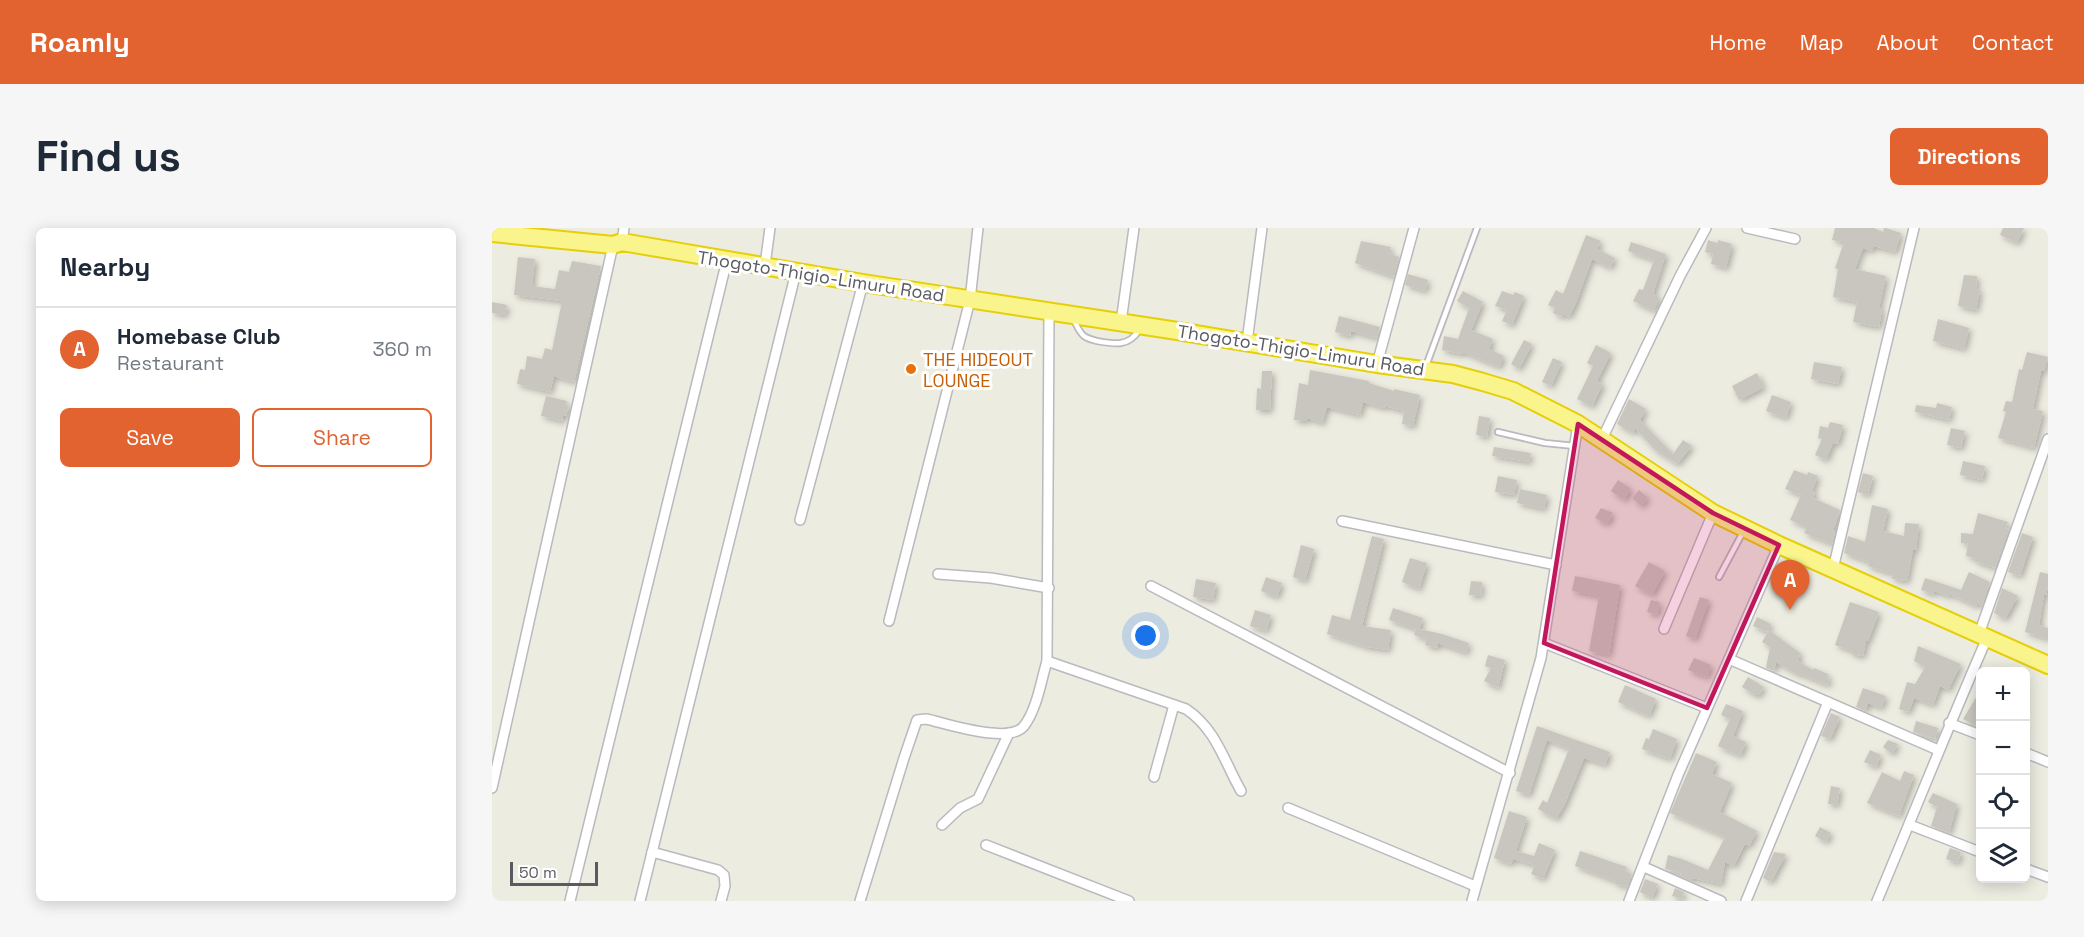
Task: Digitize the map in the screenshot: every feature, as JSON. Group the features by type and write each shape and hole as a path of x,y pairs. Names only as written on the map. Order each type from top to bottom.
{"highway":[{"name":"Thogoto-Thigio-Limuru Road","path":"492,233 620,238 727,260 863,283 1453,374 1513,391 1578,424 1713,513 1779,545 2048,665"}],"street":[{"path":"765,265 770,228"},
{"path":"889,621 970,300 978,228"},
{"path":"1121,322 1134,228"},
{"path":"1247,342 1262,228"},
{"path":"1377,364 1414,228"},
{"path":"1602,439 1680,276 1706,228"},
{"path":"1747,228 1795,239"},
{"path":"1833,569 1914,228"},
{"path":"492,788 620,238"},
{"path":"570,901 727,260"},
{"path":"640,901 796,272"},
{"path":"800,520 863,283"},
{"path":"860,901 917,720 926,719 995,734 1016,733 1023,727 1032,711 1047,661 1049,312"},
{"path":"1472,901 1510,773 1544,643 1578,424"},
{"path":"1877,901 1910,825 1983,636 2048,439"},
{"path":"1664,629 1713,513"},
{"path":"1342,521 1556,565"},
{"path":"1629,901 1678,775 1779,545"},
{"path":"938,574 991,578 1049,588"},
{"path":"1151,586 1510,773"},
{"path":"1544,643 1707,708"},
{"path":"1729,659 1938,750"},
{"path":"1047,661 1174,705 1200,719 1210,731 1241,791"},
{"path":"1746,901 1828,702"},
{"path":"1154,777 1174,705"},
{"path":"1949,723 1976,733"},
{"path":"942,825 960,808 978,799 1009,733"},
{"path":"2030,755 2048,762"},
{"path":"1288,808 1475,886"},
{"path":"1910,825 1976,850"},
{"path":"986,845 1129,901"},
{"path":"652,852 718,870 724,875 722,901"},
{"path":"1644,867 1721,901"},
{"path":"2030,871 2048,877"}],"lane":[{"path":"1424,369 1477,228"},
{"path":"1072,315 1081,334 1087,338 1106,342 1122,344 1136,336 1142,326"},
{"path":"1498,432 1545,443 1575,446"},
{"path":"1719,577 1745,529"}],"highlighted area":[{"path":"1578,424 1713,513 1779,545 1707,708 1544,643"}],"building":[{"path":"1835,228 1874,228 1883,232 1886,228 1901,233 1895,252 1874,246 1871,251 1863,248 1855,269 1886,276 1879,308 1882,309 1879,327 1853,322 1857,302 1833,297 1838,269 1835,268 1844,242 1832,240"},
{"path":"2003,228 2024,228 2017,243 2000,235"},
{"path":"1586,235 1601,241 1597,249 1615,258 1610,268 1592,259 1569,317 1563,314 1562,317 1553,313 1555,308 1548,305 1556,290 1563,294"},
{"path":"1708,240 1732,244 1726,268 1711,264 1713,254 1705,252"},
{"path":"1361,241 1391,247 1389,253 1399,257 1394,277 1355,263"},
{"path":"1631,242 1666,254 1653,294 1659,297 1654,311 1633,301 1639,289 1643,290 1654,260 1628,251"},
{"path":"518,257 535,259 532,286 555,289 559,270 569,272 572,261 601,266 574,382 554,376 550,392 517,384 520,369 525,370 527,356 542,359 545,348 552,350 562,301 514,295"},
{"path":"1408,274 1428,280 1425,291 1405,285"},
{"path":"1964,275 1977,276 1976,289 1980,290 1976,310 1958,306"},
{"path":"1463,291 1483,302 1471,330 1493,339 1489,349 1504,356 1499,367 1463,352 1462,354 1442,350 1444,336 1458,339 1469,308 1457,301"},
{"path":"1502,291 1513,295 1515,292 1524,296 1512,325 1502,321 1507,310 1495,306"},
{"path":"492,302 507,305 505,315 492,313"},
{"path":"1339,316 1380,327 1377,338 1351,331 1350,336 1335,332"},
{"path":"1938,319 1969,328 1964,349 1933,341"},
{"path":"1524,340 1532,344 1519,369 1511,364"},
{"path":"1596,345 1611,353 1597,381 1603,384 1592,406 1577,399 1593,366 1587,363"},
{"path":"2027,352 2048,357 2044,371 2041,371 2033,409 2043,411 2034,448 1998,438 2006,412 2003,411 2006,401 2012,402 2019,369 2022,370"},
{"path":"1553,358 1562,362 1551,386 1542,382"},
{"path":"1814,362 1842,367 1838,384 1811,379"},
{"path":"1310,370 1369,381 1369,383 1394,391 1394,389 1420,395 1413,426 1402,424 1404,411 1363,402 1360,415 1327,407 1322,423 1307,418 1306,421 1294,420 1299,383 1308,385"},
{"path":"1262,371 1272,371 1270,410 1256,410 1257,388 1261,389"},
{"path":"1757,373 1764,387 1739,400 1732,386"},
{"path":"1772,395 1791,402 1786,418 1766,411"},
{"path":"546,396 567,401 566,405 569,406 562,421 541,416"},
{"path":"1629,399 1646,409 1640,420 1673,454 1683,440 1692,446 1677,464 1655,450 1635,428 1633,433 1617,424"},
{"path":"1937,403 1952,407 1949,420 1915,412 1916,405 1936,408"},
{"path":"1479,416 1490,418 1487,437 1476,435"},
{"path":"1830,422 1843,425 1838,444 1833,443 1826,460 1815,455 1822,439 1818,438 1820,426 1828,428"},
{"path":"1951,428 1965,431 1961,448 1947,445"},
{"path":"1494,447 1531,453 1529,462 1492,456"},
{"path":"1963,461 1985,466 1982,480 1960,475"},
{"path":"1794,470 1818,476 1812,491 1815,492 1813,498 1840,510 1833,531 1835,532 1832,544 1804,533 1807,527 1790,520 1801,495 1785,489"},
{"path":"1863,473 1873,476 1868,495 1858,492"},
{"path":"1498,476 1517,480 1514,495 1495,492"},
{"path":"1618,480 1631,489 1624,500 1611,491"},
{"path":"1520,489 1547,495 1544,509 1517,503"},
{"path":"1639,490 1648,498 1641,506 1632,498"},
{"path":"1872,505 1888,509 1883,531 1904,536 1905,523 1919,524 1916,550 1913,550 1907,581 1892,579 1893,574 1868,566 1869,562 1844,553 1848,536 1865,542"},
{"path":"1601,508 1613,513 1607,524 1595,518"},
{"path":"1978,513 2008,522 2006,528 2009,529 1995,568 1966,556 1968,543 1961,543 1961,533 1973,534"},
{"path":"2022,533 2033,537 2020,576 2008,572"},
{"path":"1372,536 1384,539 1362,626 1391,630 1388,650 1367,647 1327,634 1332,615 1350,620"},
{"path":"1301,545 1314,549 1305,581 1293,577"},
{"path":"1410,558 1427,563 1419,589 1402,582"},
{"path":"1649,562 1665,571 1652,595 1635,586"},
{"path":"1780,571 1792,576 1783,594 1772,589"},
{"path":"1969,572 1990,582 1982,606 1977,603 1976,606 1950,594 1949,596 1934,591 1933,594 1921,590 1925,578 1961,590"},
{"path":"2040,572 2048,574 2048,586 2046,595 2044,594 2039,625 2048,628 2048,639 2025,632"},
{"path":"1575,576 1620,585 1609,655 1589,651 1599,596 1572,591"},
{"path":"1266,577 1282,583 1277,597 1261,591"},
{"path":"1196,579 1216,583 1213,600 1193,597"},
{"path":"1471,581 1482,582 1481,596 1469,595"},
{"path":"2002,588 2018,596 2005,619 1994,613"},
{"path":"1700,597 1709,600 1695,639 1686,636"},
{"path":"1651,600 1660,602 1657,615 1647,612"},
{"path":"1850,602 1879,612 1868,641 1866,641 1863,656 1851,654 1852,651 1835,645"},
{"path":"1393,608 1423,618 1419,629 1469,643 1466,653 1438,643 1438,648 1425,645 1426,639 1414,635 1416,629 1389,620"},
{"path":"1255,610 1271,615 1266,631 1250,626"},
{"path":"1757,617 1771,624 1767,632 1753,626"},
{"path":"1769,630 1800,653 1798,661 1813,670 1814,668 1828,674 1827,678 1830,679 1827,685 1797,674 1776,662 1774,671 1766,668 1770,647 1762,642"},
{"path":"1918,646 1961,664 1948,690 1940,686 1933,705 1914,698 1909,712 1899,709 1907,682 1915,684 1925,667 1914,661"},
{"path":"1488,655 1505,660 1498,688 1484,681 1491,668 1485,666"},
{"path":"1694,658 1711,665 1707,677 1688,670"},
{"path":"1748,677 1764,687 1759,695 1742,687"},
{"path":"1625,685 1656,699 1649,716 1618,702"},
{"path":"1863,688 1886,696 1881,708 1868,703 1865,711 1856,707"},
{"path":"1976,698 1976,726 1963,719"},
{"path":"1726,704 1743,711 1733,736 1746,742 1740,756 1718,746 1730,719 1721,715"},
{"path":"1831,713 1840,717 1830,739 1821,736"},
{"path":"1916,721 1938,728 1935,739 1913,732"},
{"path":"1537,726 1610,752 1605,765 1584,758 1565,804 1556,819 1538,809 1543,800 1547,803 1569,749 1547,740 1529,795 1516,791"},
{"path":"1653,729 1677,739 1670,759 1642,749"},
{"path":"1888,740 1898,744 1892,754 1883,747"},
{"path":"1870,750 1881,755 1876,767 1864,762"},
{"path":"1696,753 1717,762 1712,774 1732,783 1720,812 1757,831 1749,846 1745,844 1734,866 1725,862 1721,884 1692,878 1691,881 1680,876 1681,873 1665,869 1668,855 1708,870 1725,837 1670,813"},
{"path":"1904,771 1914,775 1899,816 1867,803 1882,772 1900,781"},
{"path":"1831,786 1840,788 1837,805 1828,804"},
{"path":"1933,793 1957,804 1949,833 1931,826 1937,807 1928,802"},
{"path":"1509,811 1527,817 1516,851 1534,856 1539,843 1555,850 1543,879 1531,874 1535,865 1513,859 1511,864 1494,858"},
{"path":"1820,827 1831,833 1826,842 1815,836"},
{"path":"1950,848 1961,852 1958,863 1946,859"},
{"path":"1580,851 1627,867 1625,871 1632,874 1627,887 1575,866"},
{"path":"1774,852 1786,854 1771,882 1763,878"},
{"path":"1645,879 1658,884 1652,898 1640,892"},
{"path":"1675,888 1684,892 1682,899 1672,896"}],"place":[{"name":"THE HIDEOUT LOUNGE","path":"911,369"},
{"name":"Homebase Club","path":"1790,610"}]}
